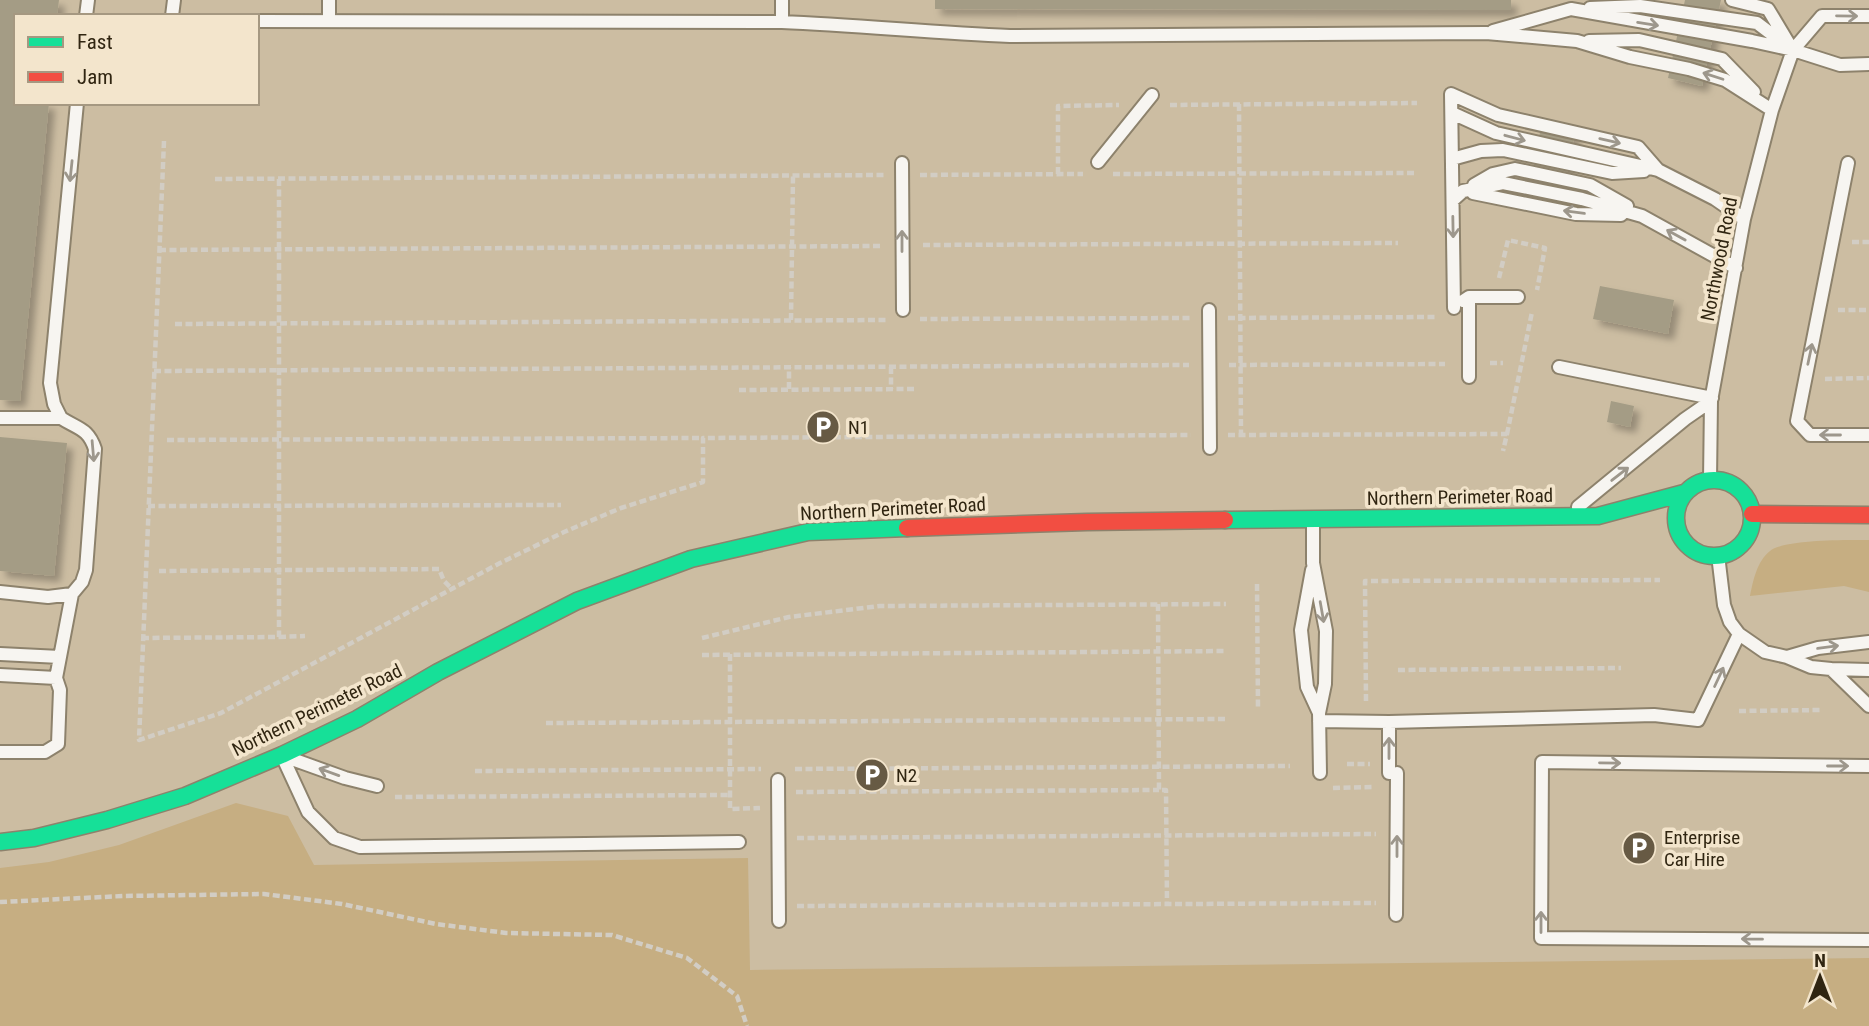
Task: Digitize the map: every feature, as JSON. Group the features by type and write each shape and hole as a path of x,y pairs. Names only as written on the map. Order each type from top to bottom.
{"street":[{"path":"1710,480 1725,481 1738,488 1747,500 1752,514 1750,528 1743,542 1732,551 1718,555 1703,554 1690,547 1680,536 1676,522 1676,508 1684,494 1696,484 1710,480"},
{"name":"Northern Perimeter Road","path":"1598,516 1684,494"},
{"path":"1752,514 1869,515"},
{"name":"Northern Perimeter Road","path":"0,842 34,838 185,796 282,755 356,719 438,672 577,601 691,559 808,532 1087,522 1567,516 1598,516 1633,524"},
{"path":"1657,530 1680,536"}],"lane":[{"path":"329,0 329,21"},
{"path":"782,0 782,22"},
{"path":"1486,33 1571,9 1593,0"},
{"path":"1732,0 1768,9 1793,50"},
{"path":"1571,9 1640,6 1757,23 1793,50"},
{"path":"1571,9 1752,41 1793,50 1839,65 1869,64"},
{"path":"1793,50 1822,16 1869,16"},
{"path":"259,20 782,22 1010,36 1486,33 1577,41 1639,40 1722,59 1772,110"},
{"path":"1577,41 1725,80 1772,110"},
{"name":"Northwood Road","path":"1710,480 1711,400 1744,219 1772,110 1793,50"},
{"path":"1099,168 1152,94"},
{"path":"1518,297 1469,297 1454,308 1458,196 1452,159 1451,94 1498,115 1638,147 1658,170"},
{"path":"61,418 54,404 50,383 77,105"},
{"path":"1452,113 1496,133 1658,170 1715,199 1744,219"},
{"path":"1452,159 1481,151 1503,150 1612,173 1658,170"},
{"path":"1848,163 1797,421 1810,435 1869,435"},
{"path":"902,169 903,310"},
{"path":"1458,196 1503,183 1582,199 1642,216 1736,268"},
{"path":"1469,297 1469,377"},
{"path":"1209,314 1210,442"},
{"path":"1559,367 1711,400"},
{"path":"1567,516 1711,400"},
{"path":"0,418 61,418 84,429 95,449 86,570 82,582 72,594 56,678 60,690 58,744 45,752 0,752"},
{"path":"1313,520 1313,563 1301,630 1307,687 1319,717"},
{"path":"1718,555 1724,605 1730,622 1739,634 1765,652 1811,667 1869,670"},
{"path":"1313,563 1326,631 1325,684 1319,717 1320,773"},
{"path":"0,592 48,597 72,594"},
{"path":"1319,717 1389,722 1654,715 1698,720 1739,634"},
{"path":"1787,657 1818,648 1869,642"},
{"path":"0,654 60,657"},
{"path":"1831,669 1869,706"},
{"path":"1850,670 1869,679"},
{"path":"0,675 56,678"},
{"path":"1389,722 1393,773 1396,915"},
{"path":"282,755 345,778 377,786"},
{"path":"282,755 307,811 334,838 359,847 738,842"},
{"path":"1869,765 1542,762 1541,938 1869,940"},
{"path":"778,773 779,921"}],"path":[{"path":"1058,174 1058,106 1417,103"},
{"path":"1239,104 1241,435"},
{"path":"164,141 139,740 221,713 564,532 621,509 703,482 703,438"},
{"path":"1099,168 1240,173 1417,173"},
{"path":"215,179 793,176 902,169 1086,174"},
{"path":"792,320 793,176"},
{"path":"279,178 279,637"},
{"path":"1844,242 1869,242"},
{"path":"159,250 1398,243"},
{"path":"915,320 1209,314 1240,318 1469,316"},
{"path":"1524,316 1531,316"},
{"path":"175,324 888,320"},
{"path":"154,371 1445,364"},
{"path":"789,367 789,389"},
{"path":"891,367 891,389"},
{"path":"1825,379 1869,378"},
{"path":"739,390 915,389"},
{"path":"167,440 703,438 1210,442 1241,435 1507,434 1503,451"},
{"path":"148,506 561,505"},
{"path":"159,571 439,569 444,581 452,589"},
{"path":"1366,705 1365,581 1660,580"},
{"path":"1257,584 1258,709"},
{"path":"1158,604 1159,790"},
{"path":"702,638 789,617 880,606 1226,604"},
{"path":"142,638 304,636"},
{"path":"702,655 1226,651"},
{"path":"730,654 730,809 778,808"},
{"path":"1398,670 1621,668"},
{"path":"1739,711 1822,710"},
{"path":"546,723 1227,719"},
{"path":"1347,764 1378,764"},
{"path":"475,771 730,769 778,773 1290,766"},
{"path":"1333,788 1385,787"},
{"path":"795,792 1166,790 1167,904"},
{"path":"390,797 730,795"},
{"path":"796,838 1380,834"},
{"path":"0,902 123,896 264,894 342,904 459,927 506,933 612,935 687,958 737,996 747,1026"},
{"path":"796,906 1381,903"}],"shaded area":[{"path":"1869,540 1869,592 1844,586 1750,596 1762,560 1778,547 1817,541"},
{"path":"236,803 288,816 314,865 748,858 750,970 1869,958 1869,1026 0,1026 0,868 49,862 119,845"}],"building":[{"path":"0,0 59,0 57,14 14,14 14,105 49,105 20,401 0,400"},
{"path":"935,0 1511,0 1511,10 935,9"},
{"path":"1685,0 1721,0 1702,86 1668,78"},
{"path":"1541,127 1575,133 1564,188 1531,181"},
{"path":"1600,286 1674,300 1668,334 1593,319"},
{"path":"1611,401 1634,406 1630,427 1607,422"},
{"path":"0,437 67,443 54,576 0,571"}],"traffic: fast":[{"path":"1714,480 1728,483 1741,491 1749,504 1752,518 1749,532 1741,545 1728,553 1714,556 1700,553 1687,545 1679,532 1676,518 1679,504 1687,491 1700,483 1714,480"},
{"path":"1225,520 1598,516 1684,493"},
{"path":"0,842 34,838 107,820 185,796 282,755 357,719 438,672 577,601 691,559 808,532 907,528"}],"traffic: jam":[{"path":"1752,514 1869,515"},
{"path":"907,528 1225,520"}],"place":[{"name":"N1","path":"823,427"},
{"name":"N2","path":"872,775"},
{"name":"Enterprise Car Hire","path":"1639,848"}]}
